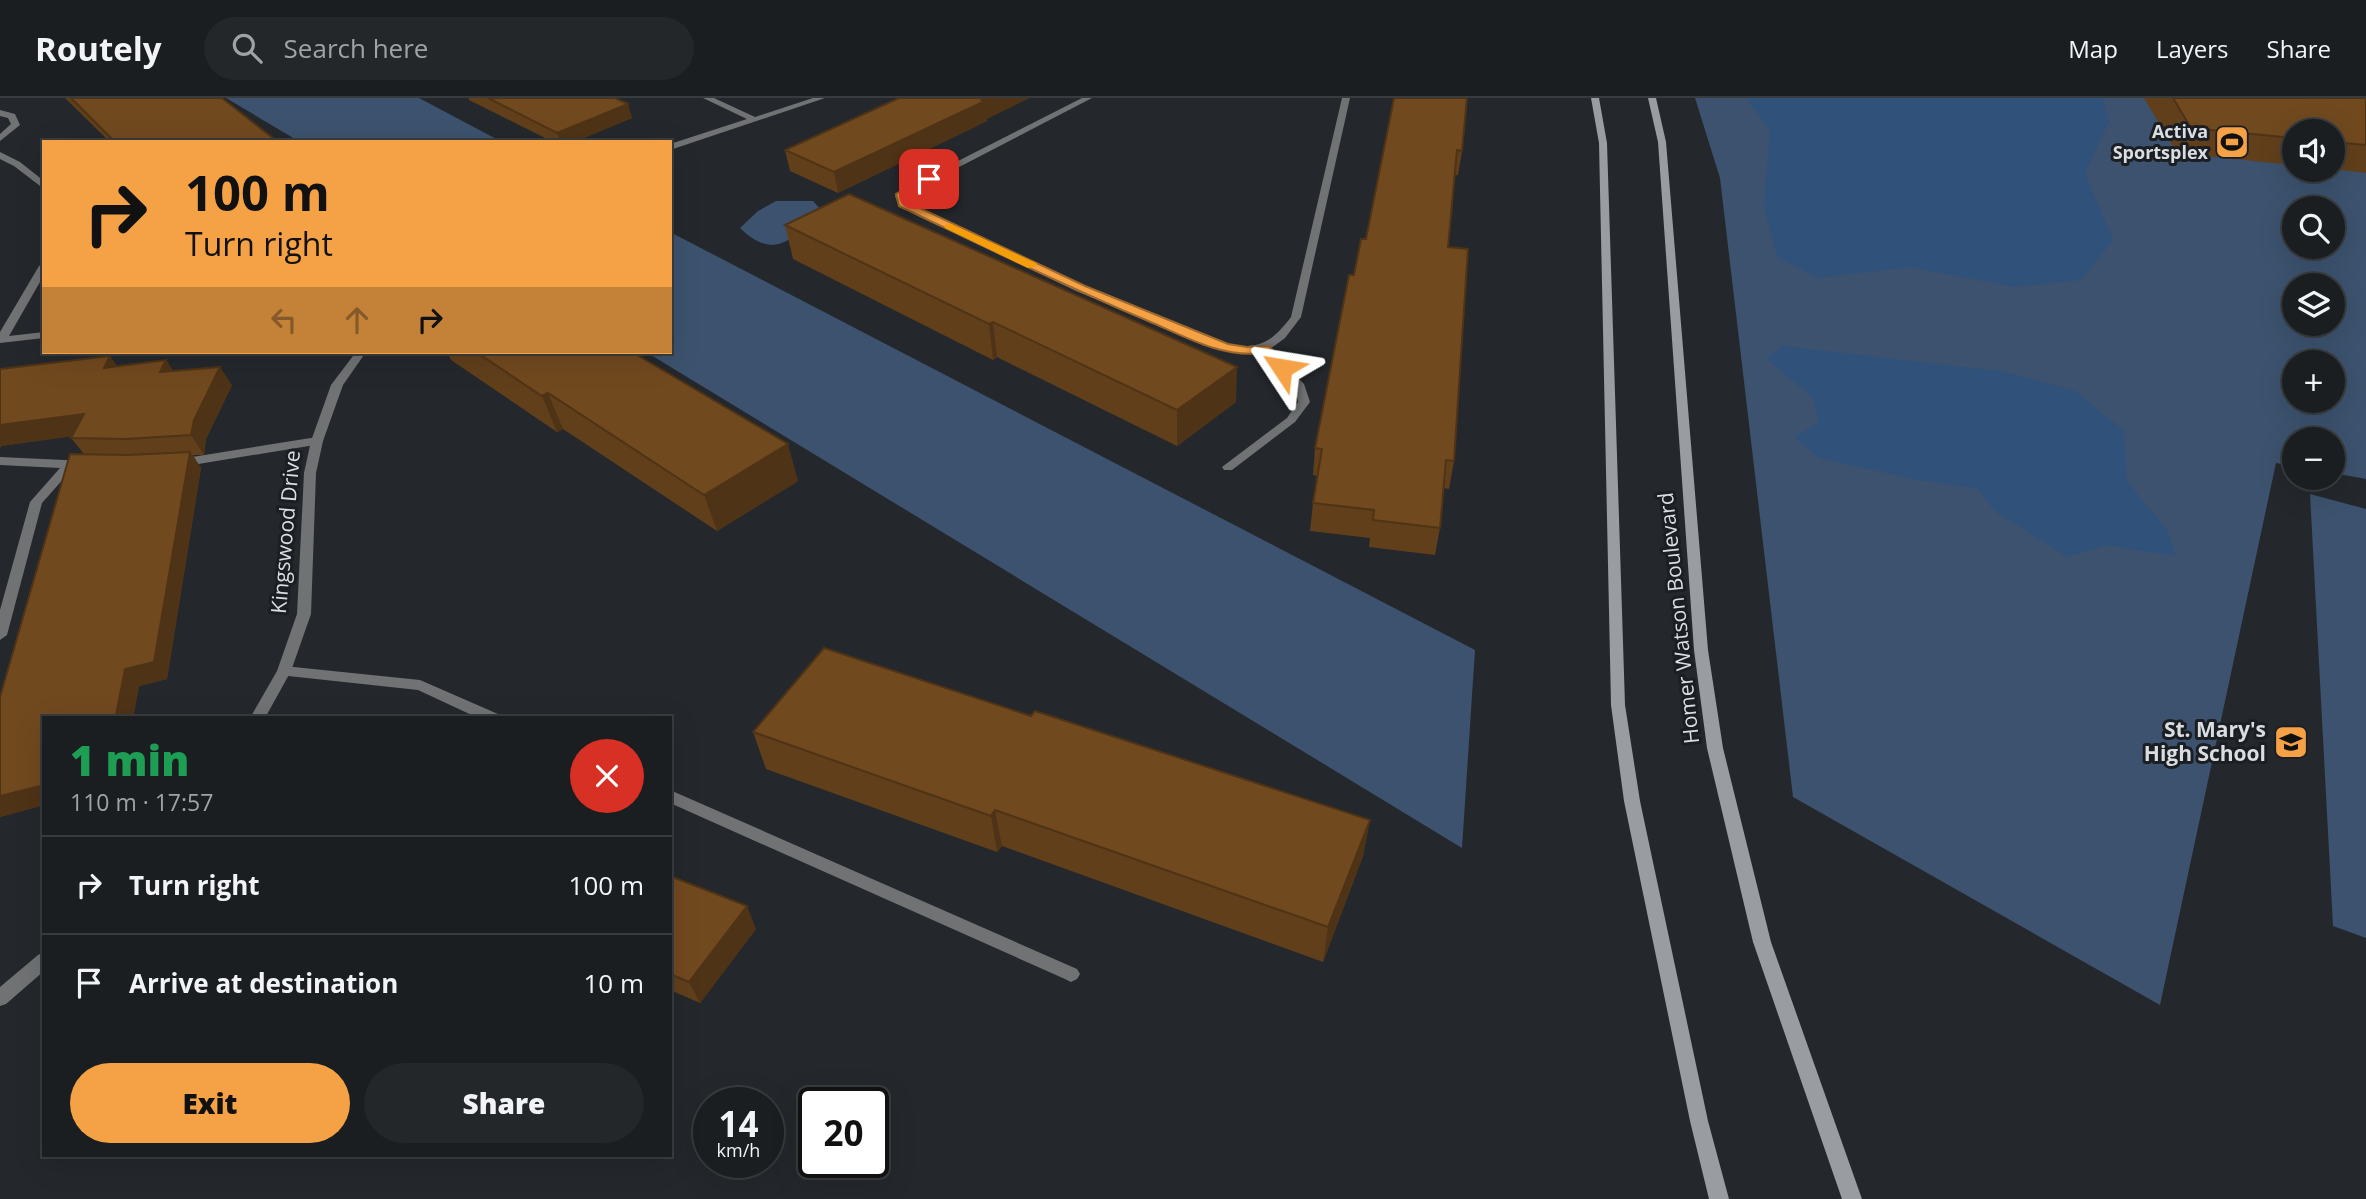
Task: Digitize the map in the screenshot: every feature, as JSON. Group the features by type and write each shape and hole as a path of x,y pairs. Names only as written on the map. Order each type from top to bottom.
{"main road":[{"path":"1595,98 1603,143 1618,705 1632,801 1699,1121 1719,1199"},
{"name":"Homer Watson Boulevard","path":"1652,98 1662,142 1701,650 1715,748 1762,942 1852,1199"}],"street":[{"path":"707,98 752,119"},
{"path":"672,145 821,98"},
{"path":"1088,98 906,191 900,196 903,204 1080,289 1214,343 1247,351 1264,349 1281,338 1296,317 1346,98"},
{"path":"0,113 12,116 16,125 0,138"},
{"path":"0,155 17,164 42,184"},
{"path":"0,340 42,269"},
{"path":"0,340 42,335"},
{"path":"1228,467 1291,420 1304,402 1300,386 1264,349"},
{"name":"Kingswood Drive","path":"258,716 284,671 304,614 310,473 317,441 337,384 360,354"},
{"path":"163,464 199,462 317,441"},
{"path":"0,461 104,465"},
{"path":"0,635 36,502 69,465"},
{"path":"284,671 420,685 489,716"},
{"path":"672,797 1071,974"},
{"path":"0,998 42,962"}],"shaded area":[{"path":"226,98 419,98 498,140 297,140"},
{"path":"1695,98 2366,98 2366,479 2345,475 2345,427 2282,427 2282,464 2276,463 2160,1005 1793,797 1720,178"},
{"path":"1746,98 2102,98 2109,121 2085,173 2113,240 2081,280 2015,287 1909,267 1819,278 1778,258 1764,208 1770,130"},
{"path":"776,201 813,201 821,210 793,237 774,245 752,238 740,228 758,211"},
{"path":"672,233 1475,650 1462,848 649,354 672,354"},
{"path":"1783,346 2006,372 2075,391 2124,431 2127,482 2167,530 2176,556 2105,545 2068,557 1996,512 1977,488 1917,480 1819,458 1794,437 1819,423 1813,398 1766,358"},
{"path":"2310,494 2366,509 2366,938 2333,926"}],"building":[{"path":"71,98 222,98 275,140 113,140"},
{"path":"488,98 615,98 628,104 557,133"},
{"path":"899,98 986,98 982,100 985,101 834,172 785,150"},
{"path":"1394,98 1467,98 1462,151 1457,150 1448,247 1468,249 1454,461 1446,460 1440,528 1373,520 1374,510 1313,503 1322,449 1315,448 1349,275 1354,275 1361,239 1366,239"},
{"path":"2173,98 2366,98 2366,145 2345,143 2345,119 2282,119 2282,137 2191,128"},
{"path":"849,194 1237,367 1177,410 993,322 989,324 785,225"},
{"path":"479,354 635,354 788,444 704,495 548,393 542,396"},
{"path":"110,356 104,368 166,360 160,372 220,367 194,420 191,435 126,439 71,438 84,414 0,425 0,369"},
{"path":"190,452 154,662 125,669 116,715 42,716 42,786 0,796 0,697 70,454"},
{"path":"824,648 1031,716 1035,711 1370,820 1328,927 995,810 991,816 753,732"},
{"path":"672,877 747,906 689,982 672,975"}],"slow traffic":[{"path":"949,226 1032,266"}],"place":[{"name":"Activa Sportsplex","path":"2232,142"},
{"name":"St. Mary's High School","path":"2291,742"}],"route":[{"path":"929,179 900,196 903,204 1080,289 1225,348 1247,351 1264,349 1282,368"}]}
